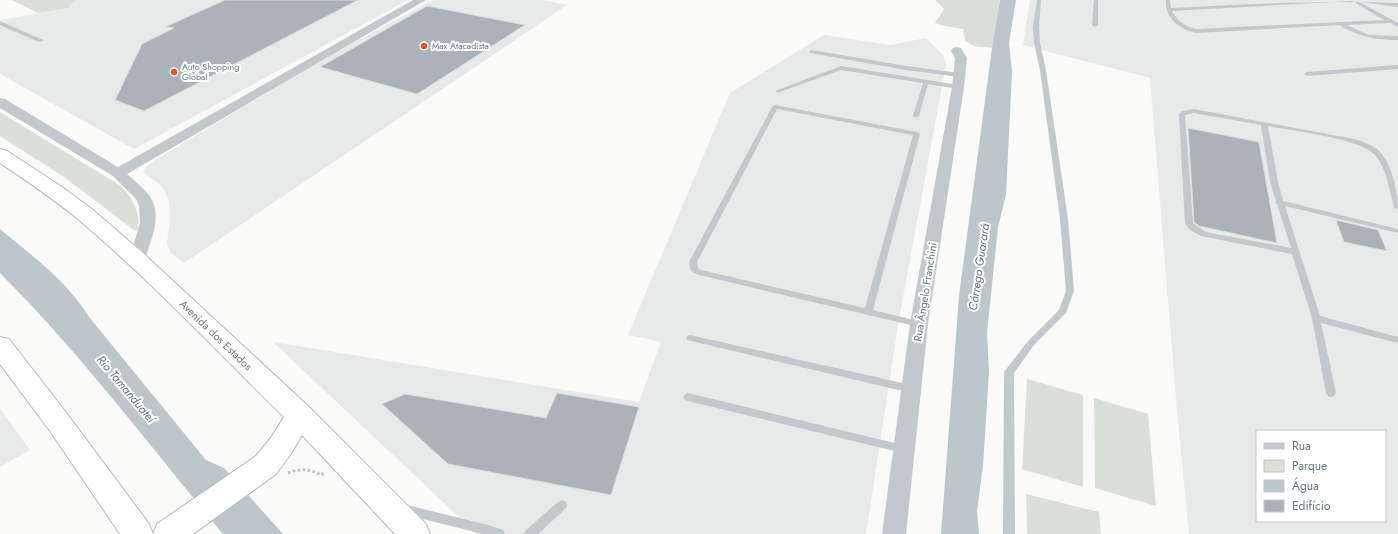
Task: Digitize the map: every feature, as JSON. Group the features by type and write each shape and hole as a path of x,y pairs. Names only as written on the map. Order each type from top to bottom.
{"highway":[{"name":"Avenida dos Estados","path":"0,155 56,191 137,260 299,414 414,534"},
{"path":"0,346 62,427 138,534"},
{"path":"177,528 274,471 278,451 290,434 299,414"}],"street":[{"path":"118,173 420,0"},
{"name":"Rua Ângelo Franchini","path":"894,534 919,324 959,81 961,58 957,51"},
{"path":"0,102 118,173 142,196 147,206 148,223 137,260"}],"lane":[{"path":"1009,534 1009,372 1032,343 1063,312 1070,291 1064,219 1043,70 1035,41 1039,0"},
{"path":"1095,25 1096,0"},
{"path":"1168,0 1169,10 1179,25 1186,29 1200,31 1390,21"},
{"path":"1250,0 1270,4"},
{"path":"1169,10 1352,0 1398,5"},
{"path":"1352,0 1398,25"},
{"path":"0,23 41,41"},
{"path":"1341,24 1367,37 1378,39 1398,38"},
{"path":"812,52 906,68 959,81"},
{"path":"1307,74 1398,67"},
{"path":"778,91 842,68 926,82 959,81"},
{"path":"916,116 926,82"},
{"path":"868,312 917,134 775,107 693,262 694,269 699,272 868,312 919,324"},
{"path":"1296,252 1204,234 1189,224 1182,114 1184,112 1194,111 1352,140 1372,148 1381,158 1398,208"},
{"path":"1264,124 1274,182 1316,318 1331,393"},
{"path":"1279,202 1398,231"},
{"path":"1316,318 1398,340"},
{"path":"690,338 911,388"},
{"path":"688,397 903,449"},
{"path":"386,505 499,534"},
{"path":"530,534 562,505"}],"path":[{"path":"274,471 305,469 313,470 321,475 342,460"}],"shaded area":[{"path":"77,0 408,0 134,149 0,74 0,20 69,8 72,3"},
{"path":"433,0 543,0 567,5 184,263 171,253 167,244 170,218 169,202 164,190 158,183 145,174 145,168 155,160 332,54"},
{"path":"1030,0 1398,0 1398,534 1189,534 1177,411 1150,78 1023,45"},
{"path":"824,35 890,45 926,38 943,55 946,65 899,319 866,534 477,534 273,342 639,402 661,342 628,335 730,93"},
{"path":"0,409 30,450 0,467"}],"green space":[{"path":"12,0 77,0 72,3 69,8 38,13"},
{"path":"935,0 1000,0 992,48 974,46 965,41 963,29 935,23 944,9"},
{"path":"0,112 121,186 129,195 135,206 138,219 137,231 64,177 0,136"},
{"path":"1027,379 1083,395 1083,487 1022,469"},
{"path":"1094,398 1148,414 1156,506 1095,488"},
{"path":"1026,494 1099,512 1101,534 1027,534"}],"water":[{"name":"Córrego Guarará","path":"1000,0 1016,0 1009,43 1012,72 1006,195 998,227 987,333 989,372 983,466 977,511 979,534 941,534 959,296 992,48"},
{"name":"Rio Tamanduateí","path":"0,229 36,259 71,292 89,317 206,460 224,468 283,534 223,534 87,368 0,273"}],"building":[{"name":"Auto Shopping Global","path":"225,0 358,0 144,111 115,100 142,44 174,28 165,27"},
{"name":"Max Atacadista","path":"427,6 525,25 417,94 320,67"},
{"path":"1188,128 1259,142 1277,243 1199,226 1194,222"},
{"path":"1336,220 1378,230 1387,251 1344,242"},
{"path":"557,393 639,407 611,495 448,464 382,404 405,394 546,418"}],"place":[{"name":"Max Atacadista","path":"424,46"},
{"name":"Auto Shopping Global","path":"174,72"}]}
